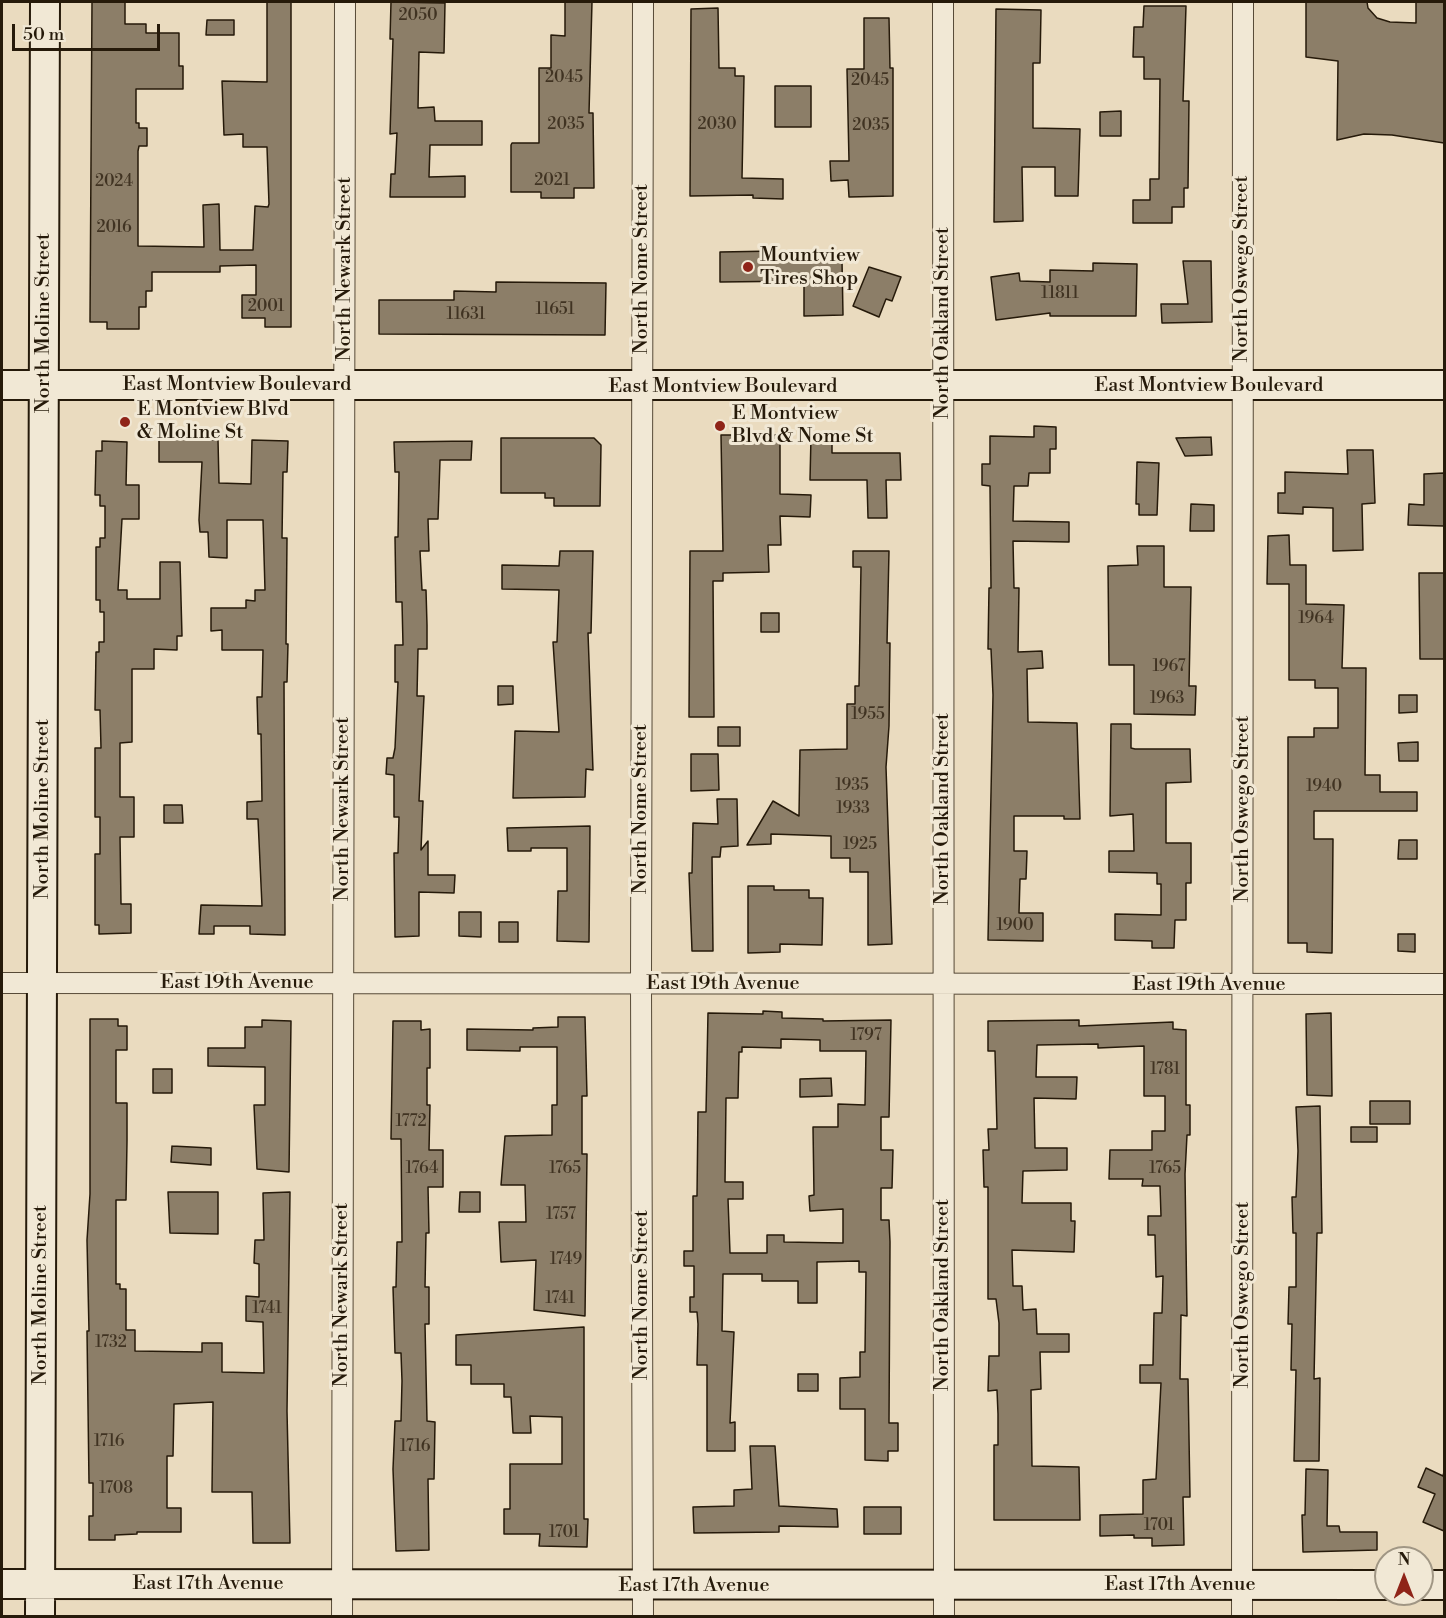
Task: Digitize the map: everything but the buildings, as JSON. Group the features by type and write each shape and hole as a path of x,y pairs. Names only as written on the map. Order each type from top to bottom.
{"street":[{"name":"North Moline Street","path":"40,1617 45,2"},
{"name":"North Newark Street","path":"342,1617 345,2"},
{"name":"North Nome Street","path":"643,2 640,984 643,1617"},
{"name":"North Oakland Street","path":"943,2 944,1617"},
{"name":"North Oswego Street","path":"1242,1617 1243,2"},
{"name":"East Montview Boulevard","path":"2,385 642,387 1444,385"},
{"name":"East 19th Avenue","path":"2,983 1444,984"},
{"name":"East 17th Avenue","path":"2,1584 1374,1585"}],"place":[{"name":"Mountview Tires Shop","path":"748,267"},
{"name":"E Montview Blvd & Moline St","path":"125,422"},
{"name":"E Montview Blvd & Nome St","path":"720,426"}]}
